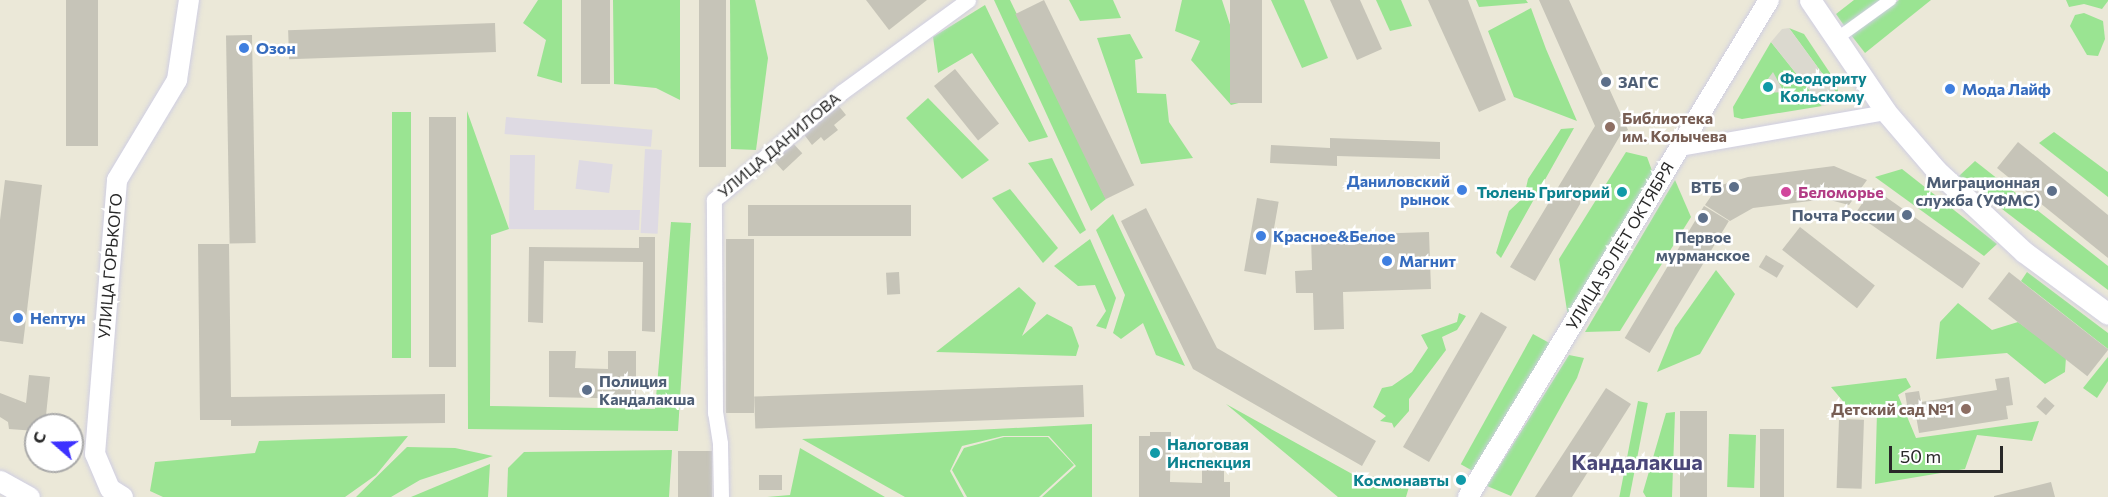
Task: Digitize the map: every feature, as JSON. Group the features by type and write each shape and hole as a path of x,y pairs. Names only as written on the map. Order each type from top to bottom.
{"main road":[{"path":"1810,0 1886,112 1936,170 2024,252 2108,314"},
{"path":"0,481 29,497"}],"street":[{"name":"УЛИЦА ГОРЬКОГО","path":"104,476 95,454 117,180 177,80 189,0"},
{"name":"УЛИЦА ДАНИЛОВА","path":"721,497 720,443 715,413 714,200 842,92 968,0"},
{"name":"УЛИЦА 50 ЛЕТ ОКТЯБРЯ","path":"1471,496 1769,0"},
{"path":"1836,39 1890,0"},
{"path":"1679,148 1886,112"},
{"path":"96,497 104,476"},
{"path":"104,476 110,489 123,497"}],"shaded area":[{"path":"1789,28 1838,95 1834,104 1822,106 1771,42 1782,29"},
{"path":"1773,72 1784,92 1765,93 1762,87"},
{"path":"506,117 652,130 651,147 505,134"},
{"path":"645,149 662,150 658,234 641,233"},
{"path":"510,155 535,155 534,210 640,210 639,230 509,229"},
{"path":"579,160 613,164 609,193 575,189"}],"green space":[{"path":"538,0 562,0 562,83 537,76 546,40 523,23"},
{"path":"613,0 680,0 680,100 656,88 614,84"},
{"path":"730,0 755,0 768,58 756,150 731,149"},
{"path":"994,0 1010,0 1106,199 1091,211"},
{"path":"1069,0 1113,0 1121,18 1080,21"},
{"path":"1182,0 1222,0 1254,99 1231,105 1191,60 1200,41 1175,31"},
{"path":"1271,0 1304,0 1328,58 1302,68"},
{"path":"1376,0 1401,0 1412,26 1390,31"},
{"path":"1476,0 1526,0 1528,3 1479,7"},
{"path":"1854,0 1881,0 1845,27 1836,14"},
{"path":"1899,0 1931,0 1865,53 1851,35"},
{"path":"2066,0 2108,1 2102,9 2084,4 2069,7"},
{"path":"985,5 1048,137 1029,142 972,53 938,73 933,37"},
{"path":"1531,8 1577,121 1514,97 1488,31"},
{"path":"2084,13 2103,21 2105,39 2098,56 2087,55 2070,26 2075,15"},
{"path":"1789,28 1804,34 1838,85 1838,95"},
{"path":"1130,34 1143,58 1135,60 1137,93 1166,94 1169,122 1193,158 1141,164 1097,38"},
{"path":"1771,42 1822,106 1742,119 1734,117 1733,107"},
{"path":"928,98 989,160 962,179 906,118"},
{"path":"467,111 509,229 491,235 490,406 655,409 671,222 691,223 678,431 468,429"},
{"path":"392,112 411,112 411,358 392,358"},
{"path":"1574,128 1501,258 1496,253 1509,211 1524,197 1528,179 1561,129"},
{"path":"2054,132 2108,172 2108,197 2039,143"},
{"path":"1626,152 1647,157 1654,176 1568,317 1559,259"},
{"path":"1052,158 1086,230 1080,234 1028,163"},
{"path":"1975,161 2108,266 2108,290 1959,176"},
{"path":"1902,169 1997,244 1984,256 1875,177"},
{"path":"1675,180 1691,217 1620,331 1585,332"},
{"path":"1010,189 1058,248 1043,263 992,198"},
{"path":"1113,214 1185,366 1156,355 1143,323 1121,339 1113,333 1125,295 1096,230"},
{"path":"1090,239 1116,298 1106,329 1096,326 1106,311 1095,285 1078,286 1054,266"},
{"path":"1716,270 1735,294 1700,354 1657,372 1675,328"},
{"path":"2027,272 2108,333 2108,349 2021,281"},
{"path":"1019,287 1036,303 1022,336 1047,314 1072,327 1079,346 1076,356 936,352"},
{"path":"1958,303 1992,330 2018,322 2066,357 2065,372 2045,384 2007,353 1936,359 1940,322"},
{"path":"1459,313 1466,316 1457,330 1442,337 1446,350 1409,399 1409,411 1394,428 1392,423 1380,421 1386,416 1373,407 1382,388 1392,386 1412,372 1428,348 1421,335 1457,322"},
{"path":"1533,334 1556,347 1484,477 1461,464"},
{"path":"1569,355 1584,358 1577,378 1511,496 1487,486"},
{"path":"2108,357 2108,381 2097,398 2083,388"},
{"path":"1906,378 1911,387 1898,395 1916,438 2039,421 2032,441 1977,435 1965,469 1875,484 1877,412 1852,412 1831,387"},
{"path":"1638,401 1648,403 1630,497 1619,497"},
{"path":"1226,404 1354,475 1411,480 1406,497 1338,497"},
{"path":"1675,412 1672,497 1646,497 1643,492 1666,413"},
{"path":"1092,424 1092,497 1042,497 1076,466 1049,436 1003,436 962,446 950,471 964,497 905,497 802,439"},
{"path":"1729,434 1756,435 1754,488 1727,487"},
{"path":"408,436 376,475 345,497 163,497 150,491 155,462 255,453 259,441"},
{"path":"1004,437 1048,437 1074,465 1039,497 967,497 952,470 964,448"},
{"path":"407,447 455,448 493,456 420,480 391,497 356,497"},
{"path":"800,448 885,497 767,497 790,495"},
{"path":"672,450 669,497 507,497 508,468 524,452"},
{"path":"490,464 488,497 411,497"}],"building":[{"path":"66,0 98,0 98,146 66,146"},
{"path":"581,0 610,0 610,84 581,84"},
{"path":"699,0 726,0 726,167 699,167"},
{"path":"866,0 927,0 889,30"},
{"path":"1044,0 1134,185 1106,199 1015,14"},
{"path":"1230,0 1262,0 1262,103 1230,103"},
{"path":"1330,0 1360,0 1382,49 1357,60"},
{"path":"1428,0 1468,0 1506,100 1479,112"},
{"path":"1539,0 1569,0 1628,130 1621,134 1535,281 1510,267 1595,126"},
{"path":"495,23 496,52 289,59 288,30"},
{"path":"226,35 252,35 256,243 230,243"},
{"path":"955,69 999,123 978,140 934,86"},
{"path":"838,105 846,115 834,125 838,130 824,141 821,137 812,145 803,133"},
{"path":"429,117 456,117 456,367 429,367"},
{"path":"1330,138 1440,142 1440,159 1337,156 1337,166 1270,163 1271,145 1330,148"},
{"path":"790,140 802,153 783,171 771,158"},
{"name":"Миграционная служба (УФМС)","path":"2018,142 2108,215 2108,258 1997,168"},
{"name":"Беломорье","path":"1834,166 1867,180 1849,205 1826,199 1753,208 1730,221 1705,205 1718,186 1748,177"},
{"path":"5,180 42,185 23,344 0,341 0,220"},
{"path":"1873,188 1980,263 1963,289 1855,213"},
{"name":"Красное&Белое","path":"1257,198 1279,202 1266,275 1244,271"},
{"path":"748,205 911,205 911,236 748,236"},
{"path":"1704,206 1729,221 1650,353 1625,338"},
{"path":"1146,208 1217,348 1376,441 1362,466 1193,369 1121,221"},
{"path":"1800,227 1875,285 1857,308 1782,250"},
{"path":"1429,232 1431,289 1343,292 1344,329 1314,330 1313,293 1296,293 1295,271 1312,270 1311,236"},
{"path":"639,237 655,237 655,332 642,331 643,262 544,261 543,323 528,322 529,247 639,248"},
{"path":"726,239 754,239 754,413 726,413"},
{"path":"198,244 229,244 231,397 445,394 445,423 231,426 231,420 200,420"},
{"path":"1766,255 1784,266 1777,278 1759,267"},
{"path":"899,272 900,294 887,295 886,273"},
{"path":"2009,272 2108,349 2087,376 1988,299"},
{"path":"1481,312 1507,327 1429,462 1403,447"},
{"path":"549,351 576,351 575,368 608,369 608,351 636,351 636,399 549,397"},
{"path":"29,375 50,377 46,413 24,413 24,430 9,429 8,422 0,417 0,393 26,403"},
{"path":"2009,377 2013,405 2006,406 2008,419 1919,433 1916,416 1909,417 1905,393 1919,391 1921,402 1997,390 1995,379"},
{"path":"1083,385 1084,417 755,428 754,396"},
{"path":"1606,388 1631,404 1572,497 1535,497"},
{"path":"2045,397 2055,406 2046,415 2036,407"},
{"path":"1680,411 1707,411 1707,497 1680,497"},
{"path":"1839,419 1864,420 1862,489 1837,488"},
{"path":"1760,429 1784,429 1784,497 1760,497"},
{"name":"Налоговая Инспекция","path":"1150,432 1171,432 1170,482 1202,483 1202,469 1224,469 1224,482 1230,482 1230,497 1139,497 1139,436 1150,436"},
{"path":"678,451 712,451 712,497 678,497"},
{"path":"759,475 782,475 782,490 759,490"},
{"path":"2051,482 2055,497 1994,497 1994,496"}],"place":[{"name":"Озон","path":"244,48"},
{"name":"ЗАГС","path":"1606,82"},
{"name":"Феодориту Кольскому","path":"1768,87"},
{"name":"Мода Лайф","path":"1950,89"},
{"name":"Библиотека им. Колычева","path":"1610,127"},
{"name":"ВТБ","path":"1734,187"},
{"name":"Даниловский рынок","path":"1462,190"},
{"name":"Миграционная служба (УФМС)","path":"2052,191"},
{"name":"Тюлень Григорий","path":"1622,192"},
{"name":"Беломорье","path":"1786,192"},
{"name":"Почта России","path":"1907,215"},
{"name":"Первое мурманское","path":"1703,218"},
{"name":"Красное&Белое","path":"1261,236"},
{"name":"Магнит","path":"1387,261"},
{"name":"Нептун","path":"18,318"},
{"name":"Полиция Кандалакша","path":"587,390"},
{"name":"Детский сад №1","path":"1966,409"},
{"name":"Налоговая Инспекция","path":"1155,453"},
{"name":"Космонавты","path":"1461,480"}],"district":[{"name":"Кандалакша","path":"1637,462"}]}
